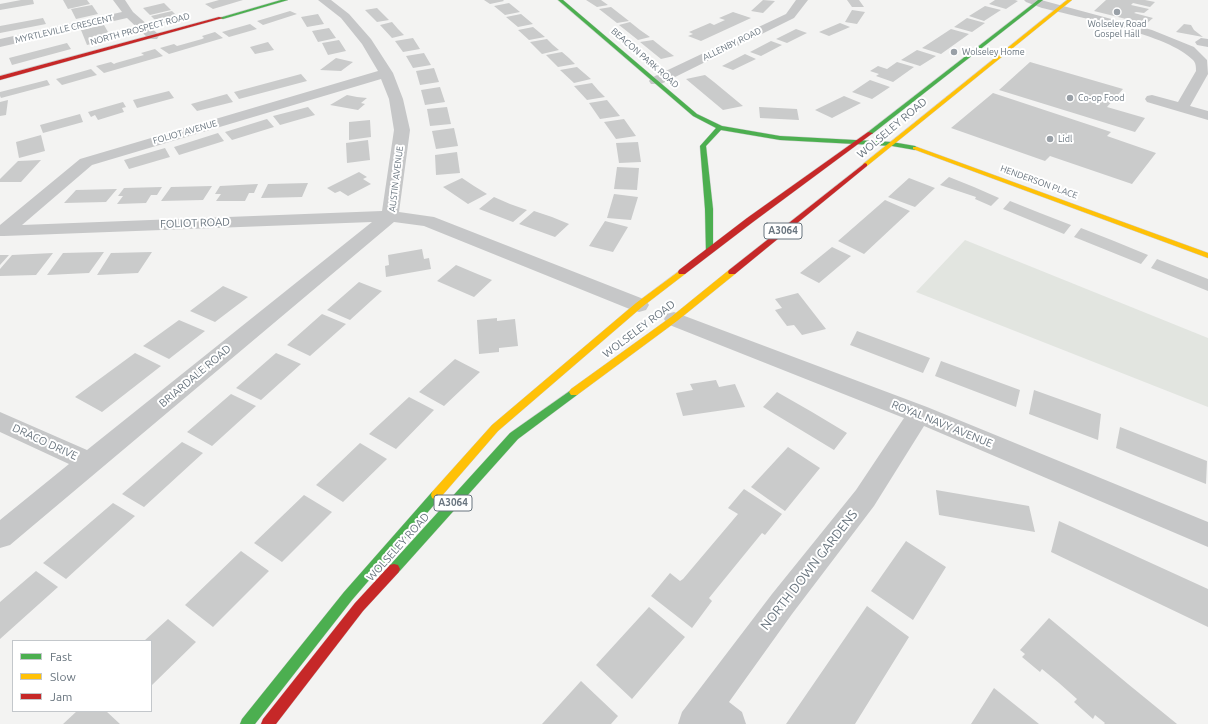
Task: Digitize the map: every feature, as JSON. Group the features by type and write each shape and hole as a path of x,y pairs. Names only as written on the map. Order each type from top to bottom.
{"main road":[{"name":"NORTH PROSPECT ROAD","path":"0,78 286,0"},
{"name":"BEACON PARK ROAD","path":"560,0 656,80 695,115 720,128 780,138 860,141"},
{"name":"WOLSELEY ROAD","path":"268,724 359,607 514,436 674,319 1070,0"},
{"name":"WOLSELEY ROAD","path":"247,724 348,596 495,428 639,305 709,251 860,141 1036,1"},
{"path":"709,251 709,208 703,146 720,128"},
{"name":"HENDERSON PLACE","path":"860,141 918,148 1208,256"}],"street":[{"path":"119,0 128,14 153,36"},
{"name":"AUSTIN AVENUE","path":"324,0 345,16 368,42 386,73 396,99 402,130 390,216 428,221 639,305"},
{"name":"ALLENBY ROAD","path":"656,80 790,16 802,0"},
{"path":"1036,1 1059,10 1151,33 1170,40 1185,48 1200,59 1203,71 1182,108"},
{"name":"MYRTLEVILLE CRESCENT","path":"0,43 128,14"},
{"name":"FOLIOT AVENUE","path":"2,231 86,162 386,73"},
{"path":"1152,98 1208,116"},
{"name":"FOLIOT ROAD","path":"2,231 390,216"},
{"name":"BRIARDALE ROAD","path":"0,536 91,463 390,216"},
{"name":"ROYAL NAVY AVENUE","path":"674,319 919,414 1208,535"},
{"name":"NORTH DOWN GARDENS","path":"711,718 782,604 865,498 919,414"},
{"name":"DRACO DRIVE","path":"0,422 91,463"}],"shaded area":[{"path":"965,240 1208,338 1208,407 916,292"}],"building":[{"path":"21,0 33,0 34,4 0,10 0,4"},
{"path":"63,0 87,0 90,4 68,9"},
{"path":"219,0 243,0 213,9 205,4"},
{"path":"484,0 503,0 504,1 490,4"},
{"path":"586,0 601,0 608,5 597,7"},
{"path":"763,0 775,1 763,13 751,11"},
{"path":"847,0 859,0 864,7 852,7"},
{"path":"995,0 1018,1 1006,9 989,4"},
{"name":"Wolseley Road Gospel Hall","path":"1106,0 1145,0 1155,2 1150,7 1133,3 1131,5 1149,9 1144,13 1134,13 1153,18 1146,24 1094,11"},
{"path":"164,3 171,10 150,15 143,8"},
{"path":"509,3 520,12 505,15 494,6"},
{"path":"92,5 98,14 76,19 71,9"},
{"path":"985,6 1001,10 984,21 969,16"},
{"path":"611,7 629,21 617,23 599,9"},
{"path":"377,8 389,20 377,22 365,10"},
{"path":"852,10 865,12 857,24 845,22"},
{"path":"172,11 180,19 159,24 151,16"},
{"path":"290,11 297,14 263,25 257,21"},
{"path":"733,12 751,18 701,41 688,36 693,34 689,32 710,23 714,25 725,20 719,18"},
{"path":"318,14 324,24 307,27 301,17"},
{"path":"521,14 533,24 518,27 506,17"},
{"path":"43,18 46,24 0,33 0,26"},
{"path":"967,18 985,23 972,32 954,27"},
{"path":"392,22 404,35 392,38 380,25"},
{"path":"630,22 650,37 638,40 619,25"},
{"path":"840,23 850,27 829,36 819,32"},
{"path":"250,24 257,29 229,37 222,32"},
{"path":"1184,24 1191,25 1194,30 1203,37 1176,32"},
{"path":"104,25 112,39 87,45 81,30"},
{"path":"533,27 545,37 529,40 518,30"},
{"path":"329,28 336,38 318,42 312,31"},
{"path":"796,29 807,33 787,43 776,39"},
{"path":"951,29 969,34 941,54 922,48"},
{"path":"215,32 223,38 169,54 160,48 174,44 177,46 202,39 204,38 202,36"},
{"path":"413,38 420,49 403,52 395,41"},
{"path":"547,39 559,50 542,54 530,42"},
{"path":"339,40 346,51 328,55 322,43"},
{"path":"653,40 674,56 661,59 640,42"},
{"path":"771,41 782,45 761,56 750,52"},
{"path":"268,42 274,50 255,54 250,47"},
{"path":"67,43 71,49 12,65 9,58"},
{"path":"155,49 163,56 104,73 96,66 111,62 114,64 144,55 141,53"},
{"path":"917,50 936,56 920,66 901,60"},
{"path":"562,52 575,64 558,67 546,55"},
{"path":"424,53 431,65 413,68 406,56"},
{"path":"745,54 756,59 733,70 722,66"},
{"path":"336,58 353,62 341,71 320,70"},
{"path":"897,62 914,67 893,82 876,76 879,74 870,71 878,66 887,69"},
{"name":"Co-op Food","path":"1030,62 1123,89 1107,107 1145,118 1135,132 999,90"},
{"path":"577,67 591,79 574,83 560,70"},
{"path":"434,68 439,82 420,85 416,71"},
{"path":"91,69 97,75 62,85 56,79"},
{"path":"301,74 307,81 239,99 234,92"},
{"path":"705,75 743,106 723,110 686,79"},
{"path":"47,80 50,85 1,98 0,96 0,92"},
{"path":"870,80 890,87 872,99 852,92"},
{"path":"592,83 605,97 587,100 574,86"},
{"path":"440,87 445,102 425,105 421,90"},
{"path":"169,91 174,98 137,108 133,100"},
{"name":"Lidl","path":"993,93 1111,132 1107,136 1156,153 1132,184 1050,156 1045,161 951,128"},
{"path":"227,94 233,102 197,111 191,104"},
{"path":"347,95 367,98 361,103 365,104 358,110 330,105"},
{"path":"844,96 861,103 832,118 815,110"},
{"path":"8,100 6,115 0,116 0,102"},
{"path":"607,100 620,116 600,119 589,103"},
{"path":"123,102 126,107 122,108 124,112 98,120 95,115 91,117 88,112"},
{"path":"308,107 315,115 280,125 273,116"},
{"path":"447,107 451,124 430,126 427,109"},
{"path":"759,107 797,109 799,120 760,118"},
{"path":"80,114 83,122 43,133 40,125"},
{"path":"267,119 274,127 232,140 225,132"},
{"path":"624,119 636,136 616,139 604,122"},
{"path":"370,120 371,137 349,140 349,122"},
{"path":"454,128 458,146 436,149 432,131"},
{"path":"218,133 224,141 179,155 174,147"},
{"path":"41,135 45,151 19,158 16,142"},
{"path":"368,140 370,160 347,163 346,143"},
{"path":"638,142 641,162 619,163 616,143"},
{"path":"165,148 170,157 129,169 124,160"},
{"path":"457,152 460,173 436,175 435,155"},
{"path":"41,160 21,182 0,182 0,179 18,161"},
{"path":"617,167 639,168 637,190 614,189"},
{"path":"359,172 367,177 363,179 371,184 348,196 340,191 335,193 327,188"},
{"path":"949,177 999,198 991,206 975,199 976,197 940,185"},
{"path":"462,178 487,194 468,204 443,187"},
{"path":"909,178 935,188 915,207 888,197"},
{"path":"308,183 302,197 261,198 268,184"},
{"path":"258,184 254,193 249,193 245,201 216,201 221,194 215,194 220,186"},
{"path":"212,186 203,200 161,201 171,187"},
{"path":"162,187 157,195 151,195 146,203 117,204 123,196 118,196 124,188"},
{"path":"117,189 106,202 64,203 76,190"},
{"path":"614,194 638,197 631,220 607,218"},
{"path":"494,197 527,210 513,222 479,209"},
{"path":"885,200 910,211 864,254 838,241"},
{"path":"1010,201 1071,225 1064,234 1003,209"},
{"path":"534,211 569,224 555,237 519,224"},
{"path":"605,221 628,227 613,252 589,246"},
{"path":"1081,228 1148,255 1141,264 1074,237"},
{"path":"832,247 851,256 819,283 800,273"},
{"path":"422,249 424,259 429,258 431,269 386,277 385,266 389,265 388,255"},
{"path":"104,252 89,273 47,275 63,253"},
{"path":"152,252 138,273 97,275 111,253"},
{"path":"53,253 36,275 0,276 0,269 12,255"},
{"path":"0,255 9,255 0,265"},
{"path":"1157,259 1208,279 1208,291 1151,268"},
{"path":"456,265 492,280 474,297 437,281"},
{"path":"359,282 382,291 350,320 327,310"},
{"path":"223,286 248,297 215,322 190,311"},
{"path":"798,293 826,329 802,335 794,325 787,326 775,310 782,308 775,299"},
{"path":"322,314 346,324 310,356 287,345"},
{"path":"497,318 497,321 515,319 518,346 499,348 499,352 479,354 477,320"},
{"path":"179,320 205,331 169,359 143,346"},
{"path":"857,331 930,358 923,373 850,345"},
{"path":"135,353 161,366 102,412 75,397"},
{"path":"276,353 301,364 261,400 236,388"},
{"path":"455,359 480,372 444,406 419,392"},
{"path":"941,361 1020,390 1016,407 935,376"},
{"path":"716,380 719,387 735,384 745,407 683,416 676,393 693,390 690,384"},
{"path":"1034,390 1101,414 1098,440 1029,414"},
{"path":"777,392 847,433 834,450 763,407"},
{"path":"231,394 256,406 212,446 187,432"},
{"path":"409,397 434,410 396,449 369,434"},
{"path":"1120,427 1207,461 1206,484 1116,448"},
{"path":"182,442 203,453 144,507 122,494"},
{"path":"360,443 387,459 343,502 316,485"},
{"path":"788,447 820,468 785,511 751,487"},
{"path":"744,489 782,514 765,535 762,533 709,598 712,601 692,628 651,596 670,573 680,581 683,579 738,514 728,508"},
{"path":"936,490 1029,506 1035,532 939,515"},
{"path":"304,495 332,512 282,562 254,543"},
{"path":"113,503 135,516 66,579 43,563"},
{"path":"1059,521 1208,589 1208,627 1051,552"},
{"path":"906,541 946,567 913,620 871,591"},
{"path":"241,551 269,571 213,627 185,605"},
{"path":"36,571 58,587 0,639 0,602"},
{"path":"867,606 909,637 855,724 786,724"},
{"path":"649,607 685,637 632,699 596,665"},
{"path":"1049,618 1177,724 1104,724 1105,723 1095,715 1093,719 1074,702 1077,699 1059,683 1042,669 1040,672 1022,657 1025,654 1020,650"},
{"path":"168,619 196,642 152,685 152,640 145,640"},
{"path":"581,681 618,716 611,724 542,724"},
{"path":"994,688 1039,724 971,724"},
{"path":"76,712 107,712 120,724 63,724"}],"traffic: fast":[{"path":"221,18 286,0"},
{"path":"560,0 695,115 720,128 780,138 892,144 915,148"},
{"path":"870,133 1041,0"},
{"path":"709,251 709,209 703,146 720,128"},
{"path":"394,569 514,436 574,392"},
{"path":"247,724 348,596 436,495"}],"traffic: slow":[{"path":"865,165 1070,0"},
{"path":"915,148 1208,256"},
{"path":"436,495 495,428 639,305 682,272"},
{"path":"574,392 674,319 732,272"}],"traffic: jam":[{"path":"0,78 221,18"},
{"path":"682,272 750,220 870,133"},
{"path":"732,272 865,165"},
{"path":"268,724 359,607 394,569"}],"place":[{"name":"Wolseley Road Gospel Hall","path":"1117,12"},
{"name":"Wolseley Home","path":"954,52"},
{"name":"Co-op Food","path":"1070,98"},
{"name":"Lidl","path":"1050,139"}]}
